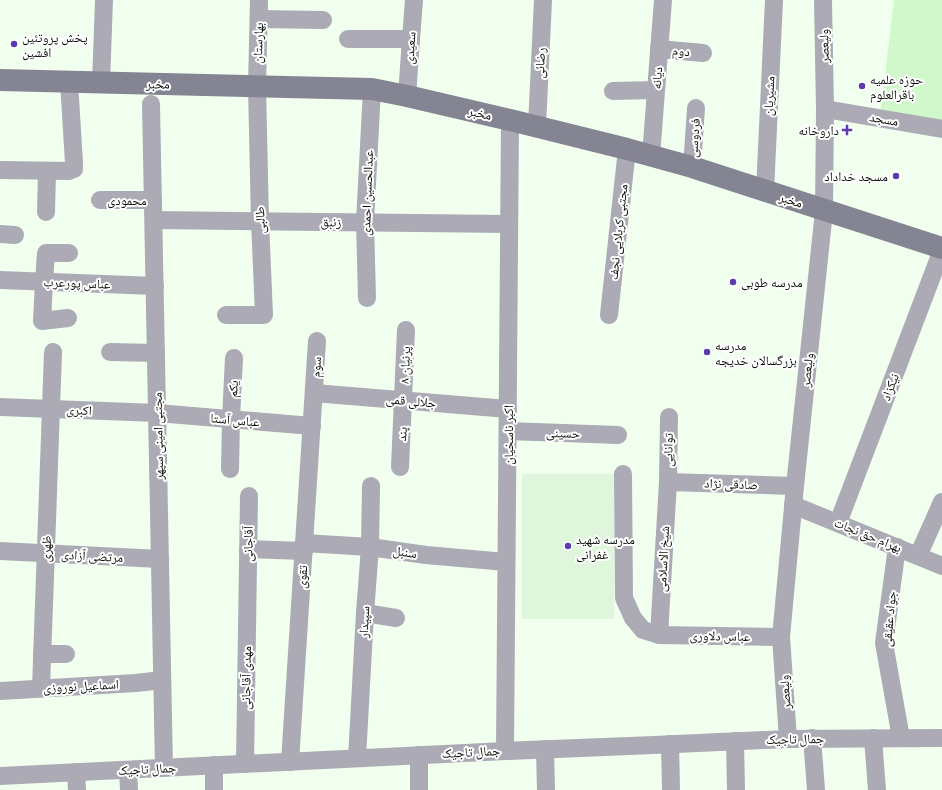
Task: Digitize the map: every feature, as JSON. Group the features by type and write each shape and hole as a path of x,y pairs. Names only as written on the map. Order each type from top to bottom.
{"main road":[{"name":"مخبر","path":"0,80 372,89 537,126 651,156 765,191 942,249"}],"street":[{"path":"101,83 104,0"},
{"name":"بهارستان","path":"257,86 260,0"},
{"name":"سعیدی","path":"408,96 414,0"},
{"name":"رضائی","path":"537,126 543,0"},
{"name":"دیانه","path":"651,156 663,0"},
{"name":"مشیریان","path":"765,191 774,0"},
{"name":"ولیعصر","path":"788,739 781,637 793,505 824,211 825,109 823,0"},
{"path":"259,19 323,20"},
{"path":"348,39 411,39"},
{"name":"دوم","path":"659,49 703,53"},
{"path":"0,170 69,171 74,169 69,82"},
{"name":"طالبی","path":"226,315 264,315 257,86"},
{"name":"عبدالحسین احمدی","path":"367,298 365,222 372,89"},
{"path":"613,90 656,90"},
{"name":"مجتبی امینی سپهر","path":"152,104 164,768"},
{"name":"فردوسی","path":"692,168 696,108"},
{"name":"مسجد","path":"825,109 942,129"},
{"name":"اکبر ناسخیان","path":"505,751 510,120"},
{"name":"مجتبی کربلایی نجف","path":"609,314 626,149"},
{"path":"46,212 47,171"},
{"name":"محمودی","path":"100,200 153,200"},
{"name":"زنبق","path":"154,220 509,224"},
{"name":"نیکزاد","path":"838,523 942,249"},
{"path":"68,318 42,320 46,252 69,253"},
{"name":"عباس پورعرب","path":"0,280 155,286"},
{"name":"پرنیان ۸","path":"403,400 406,330"},
{"name":"سوم","path":"314,393 317,341"},
{"name":"ظهری","path":"41,688 53,352"},
{"path":"110,352 156,353"},
{"name":"یکم","path":"230,469 234,358"},
{"name":"جلالی قمی","path":"314,393 508,409"},
{"name":"تقوی","path":"290,762 314,393"},
{"name":"پند","path":"400,467 403,400"},
{"name":"اکبری","path":"0,407 157,414"},
{"name":"عباس آستا","path":"157,414 312,426"},
{"name":"توانایی","path":"668,482 669,417"},
{"name":"حسینی","path":"508,431 618,435"},
{"path":"623,474 624,598 633,618 643,630 659,635"},
{"name":"صادقی نژاد","path":"668,482 795,486"},
{"name":"شیخ الاسلامی","path":"659,635 668,482"},
{"name":"سپیدار","path":"357,758 370,547 370,486"},
{"name":"آقاجانی","path":"247,592 249,496"},
{"path":"918,556 942,502"},
{"name":"بهرام حق نجات","path":"793,505 942,566"},
{"name":"سنبل","path":"248,549 370,547 506,562"},
{"name":"جواد عقیقی","path":"897,547 884,643 901,738"},
{"name":"مرتضی آزادی","path":"0,551 160,559"},
{"name":"مهدی آقاجانی","path":"244,764 247,592"},
{"path":"365,613 396,618"},
{"name":"عباس دلاوری","path":"659,635 781,637"},
{"path":"42,654 66,654"},
{"name":"اسماعیل نوروزی","path":"0,691 162,680"},
{"path":"812,738 816,790"},
{"name":"جمال تاجیک","path":"0,776 76,781 128,770 357,758 812,738 942,738"},
{"path":"873,738 877,790"},
{"path":"735,741 736,790"},
{"path":"670,744 671,790"},
{"path":"545,749 546,790"},
{"path":"419,755 419,790"},
{"path":"214,766 214,790"},
{"path":"128,770 128,790"}],"shaded area":[{"name":"مدرسه شهید غفرانی","path":"522,474 614,474 614,619 522,619"}],"green space":[{"path":"894,0 942,0 942,122 880,115"}],"place":[{"name":"پخش پروتئین افشین","path":"14,44"},
{"name":"حوزه علمیه باقرالعلوم","path":"862,86"},
{"name":"داروخانه","path":"847,130"},
{"name":"مسجد خداداد","path":"896,176"},
{"name":"مدرسه طوبی","path":"733,282"},
{"name":"مدرسه بزرگسالان خدیجه","path":"707,352"},
{"name":"مدرسه شهید غفرانی","path":"568,546"}]}
